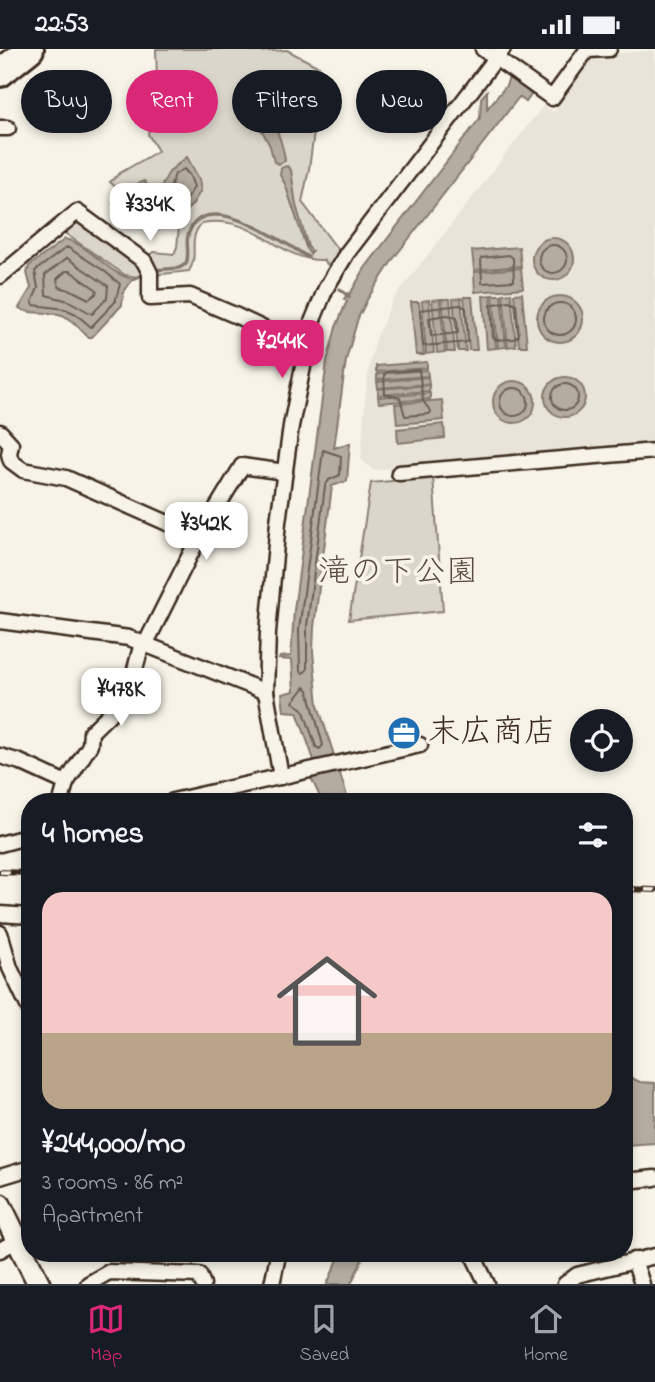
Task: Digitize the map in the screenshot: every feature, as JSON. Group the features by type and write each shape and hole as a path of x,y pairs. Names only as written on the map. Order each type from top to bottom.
{"highway":[{"path":"0,55 7,49"},
{"path":"0,73 30,49"}],"street":[{"path":"484,49 500,53 552,99 587,50 609,49"},
{"path":"281,777 266,692 268,632 285,472 315,312 337,269 371,220 500,53"},
{"path":"0,276 77,212 144,261 150,273 145,302 190,296 306,349"},
{"path":"0,432 11,443 11,461 23,470 66,478 199,537"},
{"path":"399,473 655,451"},
{"path":"63,793 66,783 90,745 90,732 128,696 144,644 199,537 242,466 285,472"},
{"path":"0,621 129,638 266,692"},
{"path":"209,793 420,745"},
{"path":"0,756 66,783"},
{"path":"0,844 21,838"},
{"path":"0,914 21,915"},
{"path":"0,933 10,968 21,991"},
{"path":"0,1177 21,1171"},
{"path":"633,1180 655,1178"},
{"path":"0,1205 9,1245 21,1261"},
{"path":"642,1284 634,1260 655,1257"},
{"path":"22,1262 39,1284"},
{"path":"272,1284 277,1262"},
{"path":"476,1262 487,1284"},
{"path":"596,1262 596,1270"},
{"path":"565,1284 577,1275 626,1262"},
{"path":"88,1284 109,1272 199,1275 203,1284"}],"shaded area":[{"path":"655,50 655,446 373,470 361,459 365,400 376,339 392,301 543,106 554,112 590,56"}],"green space":[{"path":"156,49 248,49 255,52 287,50 321,68 232,70 232,133 314,133 302,202 341,254 331,268 323,260 293,254 252,231 221,222 202,223 197,229 189,271 154,275 147,258 154,252 174,254 179,226 140,214 130,207 113,204 122,193 110,182 120,173 158,151 148,133 218,133 218,70 157,70"},
{"path":"76,220 139,262 144,272 137,277 125,275 63,232"},
{"name":"滝の下公園","path":"433,477 443,611 349,620 371,483"}],"water":[{"path":"510,75 531,95 526,102 519,97 394,258 358,318 346,360 334,448 350,443 347,481 332,486 313,652 318,705 346,793 318,793 305,765 315,763 297,712 284,711 282,694 294,691 292,660 279,659 291,656 294,610 327,361 336,327 347,301 344,299 350,294 365,268 480,118 481,98 487,91 487,109 506,86"},
{"path":"263,133 278,133 285,161 279,164 274,162"},
{"path":"187,157 199,179 201,190 192,205 180,216 146,210 130,198 135,187 144,181 156,196 171,200 172,198 160,190 170,171"},
{"path":"287,166 291,170 296,205 308,247 312,251 310,254 280,175 281,168"},
{"path":"553,238 568,244 574,259 568,274 553,280 538,274 532,259 538,244"},
{"path":"65,239 83,247 116,272 133,279 123,293 122,305 92,337 88,337 62,315 29,312 19,308 31,288 27,273 29,266"},
{"path":"519,247 521,266 474,270 472,251"},
{"path":"521,268 523,288 475,292 474,272"},
{"path":"511,293 516,346 508,347 503,294"},
{"path":"522,293 527,346 519,346 514,294"},
{"path":"491,295 496,348 487,349 483,296"},
{"path":"493,295 501,295 506,347 498,348"},
{"path":"560,296 576,303 583,319 576,335 560,342 544,335 537,319 544,303"},
{"path":"464,297 472,297 477,350 469,350"},
{"path":"461,298 466,351 458,351 453,299"},
{"path":"440,299 445,352 437,353 432,300"},
{"path":"442,299 450,299 455,352 447,352"},
{"path":"429,300 434,353 426,354 422,301"},
{"path":"411,302 419,302 424,355 416,355"},
{"path":"427,362 427,368 376,372 376,366"},
{"path":"427,370 428,376 377,380 377,374"},
{"path":"428,377 429,384 378,388 377,382"},
{"path":"565,377 573,378 579,383 584,389 584,405 579,411 573,416 565,417 557,416 551,411 546,405 545,397 546,389 551,383 557,378"},
{"path":"514,381 529,387 535,402 529,417 514,423 499,417 493,402 499,387"},
{"path":"429,385 429,391 378,395 378,389"},
{"path":"430,393 430,399 379,403 378,397"},
{"path":"442,400 444,420 397,424 395,404"},
{"path":"444,424 445,438 398,443 397,429"},
{"path":"633,1079 655,1083 655,1143 633,1144"},
{"path":"337,1262 361,1262 351,1284 327,1284"}],"waterway":[{"path":"154,270 179,268 186,264 191,228 201,218 215,215 231,217 267,232 308,257"},
{"path":"133,279 147,273"},
{"path":"340,289 349,297"}],"railway":[{"path":"0,872 21,873"},
{"path":"633,889 655,890"}],"place":[{"name":"末広商店","path":"404,733"}]}
